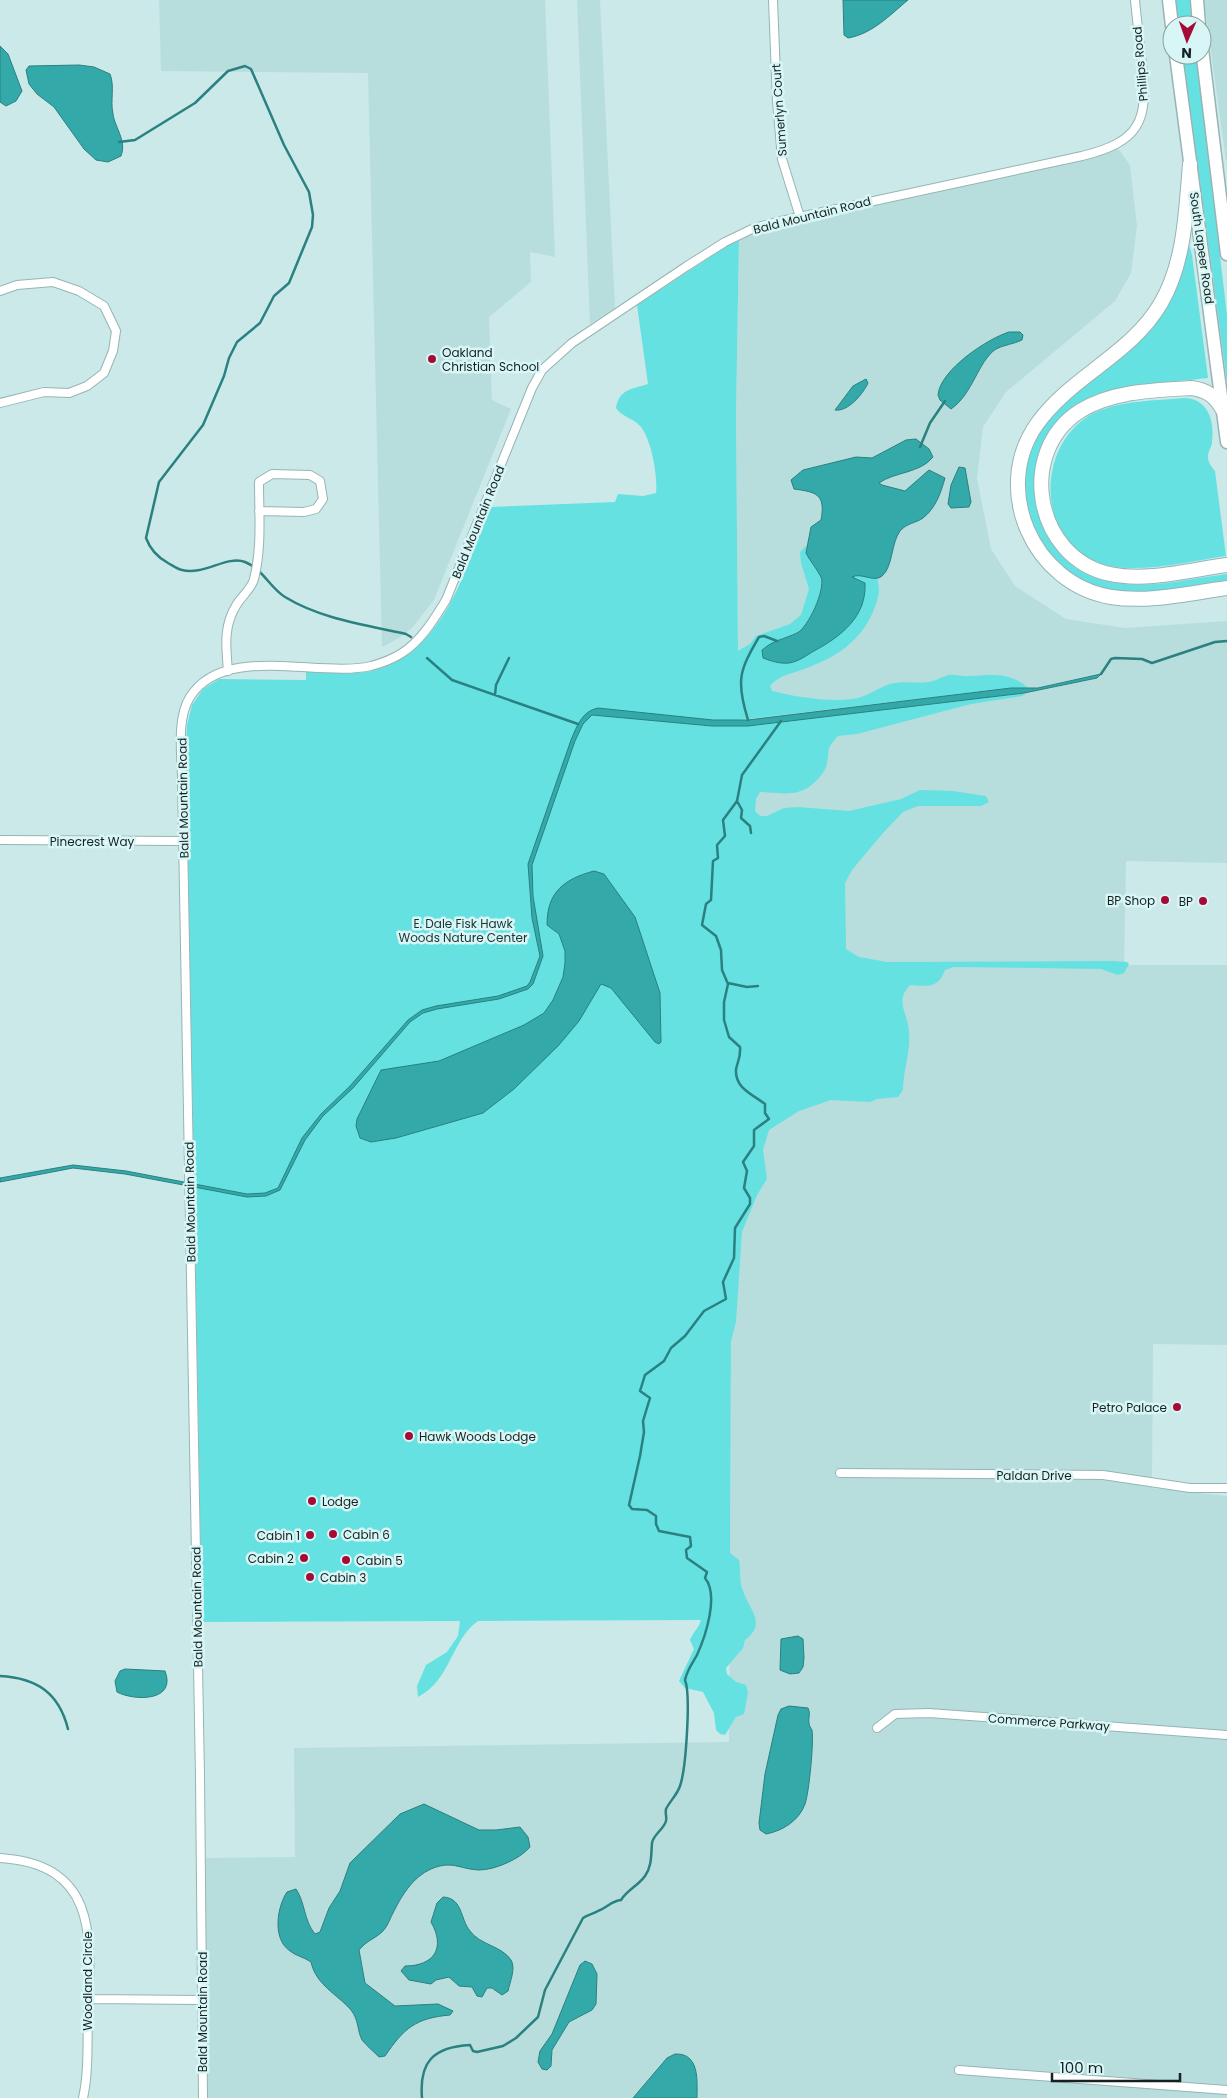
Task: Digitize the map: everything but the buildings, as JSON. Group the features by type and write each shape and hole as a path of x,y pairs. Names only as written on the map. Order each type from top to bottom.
{"highway":[{"path":"1190,164 1180,248 1172,278 1162,302 1131,342 1060,400 1037,424 1022,457 1018,490 1020,511 1032,541 1054,568 1073,583 1097,594 1122,598 1221,589"},
{"path":"1220,566 1137,576 1108,574 1094,569 1070,553 1052,532 1043,509 1040,484 1048,450 1060,430 1079,412 1098,402 1124,395 1191,388 1206,391 1223,410"}],"main road":[{"path":"1169,0 1171,15"},
{"path":"1197,0 1198,15"},
{"name":"South Lapeer Road","path":"1177,65 1227,442"},
{"name":"South Lapeer Road","path":"1204,65 1227,254"}],"street":[{"name":"Sumerlyn Court","path":"773,0 777,101 782,159 800,217"},
{"name":"Phillips Road","path":"1135,0 1145,98 1143,112 1137,126"},
{"name":"Bald Mountain Road","path":"202,2098 183,841 182,733 185,710 189,698 204,681 228,671 269,666 370,666 404,652 430,625 446,600 532,388 542,370 572,344 725,242 754,228 1092,153 1118,143 1137,126"},
{"path":"0,290 17,284 53,282 79,291 104,306 116,331 113,352 104,373 87,386 70,393 44,392 0,403"},
{"path":"228,671 225,636 236,605 254,581 259,546 259,511 260,482 272,474 310,475 320,481 322,499 316,509 304,512 259,511"},
{"name":"Pinecrest Way","path":"0,840 183,841"},
{"name":"Paldan Drive","path":"840,1473 1098,1475 1190,1488 1227,1488"},
{"name":"Commerce Parkway","path":"877,1728 895,1714 929,1713 1227,1735"},
{"name":"Woodland Circle","path":"0,1858 37,1864 53,1872 70,1887 86,1916 89,1931 89,1999 83,2098"},
{"path":"89,1999 202,2000"},
{"path":"959,2070 1227,2090"}],"shaded area":[{"name":"Oakland Christian School","path":"159,0 545,0 555,257 530,252 531,282 489,317 492,400 511,409 434,600 412,628 382,647 368,73 161,71"},
{"path":"577,0 600,0 615,308 590,324"},
{"path":"843,0 908,0 873,28 848,38 844,35"},
{"path":"1204,0 1227,0 1227,161 1212,59 1212,15 1206,15"},
{"path":"0,46 8,54 22,91 16,101 6,106 0,102"},
{"path":"79,65 94,67 110,74 113,114 123,145 121,156 108,162 96,160 84,149 54,107 37,94 29,84 26,70 29,66"},
{"path":"1117,147 1130,165 1137,226 1131,273 1115,301 1006,392 983,427 977,479 991,549 1015,586 1066,619 1125,628 1227,621 1227,863 1126,861 1124,965 1227,965 1227,1345 1153,1344 1152,1488 1227,1496 1227,2098 206,2098 206,1858 295,1857 294,1748 729,1742 731,1345 739,793 736,415 739,238 763,229 1099,155"},
{"path":"1009,332 1020,332 1023,335 1022,340 996,349 990,354 959,403 951,409 940,400 938,395 941,385 956,366 977,348"},
{"path":"866,379 868,383 863,392 850,405 840,410 835,410 853,386"},
{"path":"916,439 929,449 933,457 922,466 885,479 879,483 905,491 929,470 945,478 935,505 923,518 900,531 886,572 882,576 879,578 852,577 865,583 862,606 857,616 842,632 824,645 792,662 779,663 763,658 762,650 766,647 801,630 815,608 821,590 821,577 806,553 811,527 821,520 822,505 818,496 814,493 794,489 791,480 803,470 856,457 872,458 906,440"},
{"path":"959,467 965,468 971,502 969,507 951,508 948,504 951,485"},
{"path":"1101,674 1097,678 1024,693 748,726 712,726 592,715 583,724 575,741 532,865 533,896 543,956 533,984 528,989 499,999 423,1013 410,1022 353,1088 323,1116 305,1140 280,1190 266,1196 247,1197 125,1174 73,1168 0,1182 0,1178 73,1165 126,1171 247,1194 265,1193 278,1188 302,1138 321,1114 350,1086 408,1020 422,1010 498,996 527,986 530,982 540,956 532,918 528,864 571,740 581,720 592,710 598,708 713,720 748,720 1011,688 1038,688"},
{"path":"594,871 604,874 635,917 660,993 661,1042 659,1044 655,1042 611,988 601,984 579,1021 559,1045 514,1089 483,1113 396,1138 371,1142 360,1138 356,1126 357,1119 381,1070 439,1061 524,1025 544,1013 553,1000 563,977 565,963 565,951 559,934 547,925 550,903 554,895 566,883"},
{"path":"798,1636 803,1639 803,1667 799,1673 790,1674 780,1670 781,1639"},
{"path":"125,1669 165,1671 167,1681 165,1689 160,1694 143,1697 133,1697 117,1692 115,1681 120,1671"},
{"path":"789,1706 808,1708 809,1712 812,1745 807,1798 802,1810 794,1820 784,1828 766,1834 760,1830 759,1823 765,1774 778,1715 781,1709"},
{"path":"424,1804 479,1830 520,1827 528,1837 530,1847 514,1860 485,1870 445,1865 425,1872 404,1893 385,1929 359,1950 365,1983 395,2006 438,2004 453,2011 450,2015 438,2016 412,2026 398,2038 385,2056 379,2057 362,2040 351,2010 317,1977 311,1962 292,1953 284,1946 279,1931 279,1914 287,1892 296,1889 311,1929 315,1934 320,1932 329,1908 340,1891 350,1863 400,1814"},
{"path":"443,1897 449,1898 458,1905 467,1926 474,1936 507,1955 511,1960 513,1971 508,1991 502,1995 492,1988 487,1988 482,1997 477,1996 472,1987 459,1986 449,1977 436,1980 431,1984 409,1980 401,1971 405,1966 423,1963 434,1954 437,1940 431,1922 437,1903"},
{"path":"585,1961 592,1964 597,1974 596,2004 592,2010 569,2022 552,2050 551,2066 547,2070 542,2069 538,2062 540,2051 552,2034 580,1965"},
{"path":"675,2054 689,2058 693,2063 697,2076 697,2098 633,2098 667,2058"}],"green space":[{"path":"1176,0 1190,0 1191,15 1178,15"},
{"path":"1184,65 1197,65 1227,315 1227,382"},
{"name":"E. Dale Fisk Hawk Woods Nature Center","path":"739,238 736,415 738,651 750,644 756,636 790,624 801,615 809,589 801,563 800,552 807,545 808,556 821,579 822,585 819,599 808,621 800,631 762,649 763,658 775,662 865,583 852,577 854,575 877,578 879,587 878,599 868,623 845,648 826,660 777,679 770,686 772,691 832,700 852,699 862,697 890,684 928,682 952,675 1000,675 1015,679 1029,689 1011,688 738,720 738,726 1030,691 1022,696 971,704 857,734 838,736 828,752 825,769 816,781 797,792 760,792 756,799 755,811 760,816 767,816 784,808 798,807 849,811 901,799 920,790 953,791 986,796 989,802 981,806 918,806 903,812 883,833 852,870 845,883 846,949 859,957 887,962 1112,961 1127,962 1129,964 1124,973 1118,975 1101,969 954,967 945,970 939,980 932,985 910,985 905,991 902,1002 908,1025 909,1039 903,1090 898,1097 877,1099 870,1102 831,1100 799,1111 769,1130 763,1150 767,1179 757,1195 742,1232 736,1322 731,1341 730,1553 739,1560 742,1587 756,1622 752,1634 745,1640 743,1648 726,1668 727,1674 736,1682 746,1685 748,1693 744,1714 736,1717 725,1735 720,1734 716,1730 714,1713 703,1692 685,1688 679,1681 694,1649 690,1640 701,1620 478,1621 462,1639 438,1681 418,1697 417,1686 426,1665 447,1652 458,1636 460,1621 202,1622 186,747 187,725 192,705 203,689 219,679 306,680 306,671 367,672 399,660 420,645 450,604 462,580 490,507 615,502 618,494 643,496 656,493 653,458 644,431 637,423 616,408 623,393 648,384 637,305"},
{"path":"1189,245 1192,255 1208,378 1127,387 1111,390 1082,401 1059,419 1043,442 1035,468 1035,495 1041,522 1054,546 1073,566 1099,579 1114,583 1147,584 1227,574 1227,582 1143,593 1115,592 1077,579 1046,552 1028,517 1023,478 1033,440 1040,428 1066,400 1121,356"},
{"path":"1192,399 1204,406 1211,418 1213,433 1208,458 1215,471 1226,556 1164,566 1132,568 1102,564 1081,554 1066,538 1056,519 1051,498 1052,475 1057,454 1068,435 1084,419 1106,408 1146,401"}],"waterway":[{"path":"119,142 135,140 195,103 228,71 245,66 251,69 284,145 309,192 313,215 312,227 289,283 274,296 260,323 237,342 203,425 159,482 146,538 150,546 160,558 182,570 198,570 231,561 245,562 257,569 285,597 299,605 329,616 406,634 411,637"},
{"path":"920,447 930,423 945,401"},
{"path":"748,720 741,686 741,677 747,659 759,637 764,636 777,641"},
{"path":"1101,674 1111,659 1142,659 1152,663 1215,642 1227,641"},
{"path":"427,658 452,680 578,724"},
{"path":"495,695 496,685 509,658"},
{"path":"422,2098 423,2075 426,2066 438,2053 457,2046 470,2045 473,2051 477,2052 503,2046 516,2038 538,2017 545,1990 583,1918 621,1900 645,1876 650,1864 654,1837 665,1824 666,1809 680,1786 687,1732 688,1700 685,1680 688,1670 701,1647 710,1615 711,1594 705,1578 707,1572 687,1558 686,1550 691,1546 690,1537 659,1531 656,1524 656,1516 647,1510 632,1509 629,1505 640,1456 644,1432 643,1421 650,1398 640,1391 645,1375 664,1361 671,1348 685,1336 704,1311 726,1299 723,1282 734,1258 735,1228 750,1204 750,1198 744,1188 747,1171 743,1162 754,1146 754,1130 769,1119 765,1113 765,1104 746,1091 737,1077 736,1070 740,1047 729,1037 724,1020 724,1002 728,984 722,970 721,950 716,936 702,925 706,904 711,900 713,861 718,858 717,845 725,836 723,820 737,801 742,775 781,721"},
{"path":"737,801 742,810 741,818 750,826 751,833"},
{"path":"728,983 747,987 758,986"},
{"path":"0,1676 25,1680 44,1690 59,1706 68,1729"}],"place":[{"name":"Oakland Christian School","path":"432,359"},
{"name":"BP Shop","path":"1165,900"},
{"name":"BP","path":"1203,901"},
{"name":"Petro Palace","path":"1177,1407"},
{"name":"Hawk Woods Lodge","path":"409,1436"},
{"name":"Lodge","path":"312,1501"},
{"name":"Cabin 6","path":"333,1534"},
{"name":"Cabin 1","path":"310,1535"},
{"name":"Cabin 2","path":"304,1558"},
{"name":"Cabin 5","path":"346,1560"},
{"name":"Cabin 3","path":"310,1577"}]}
